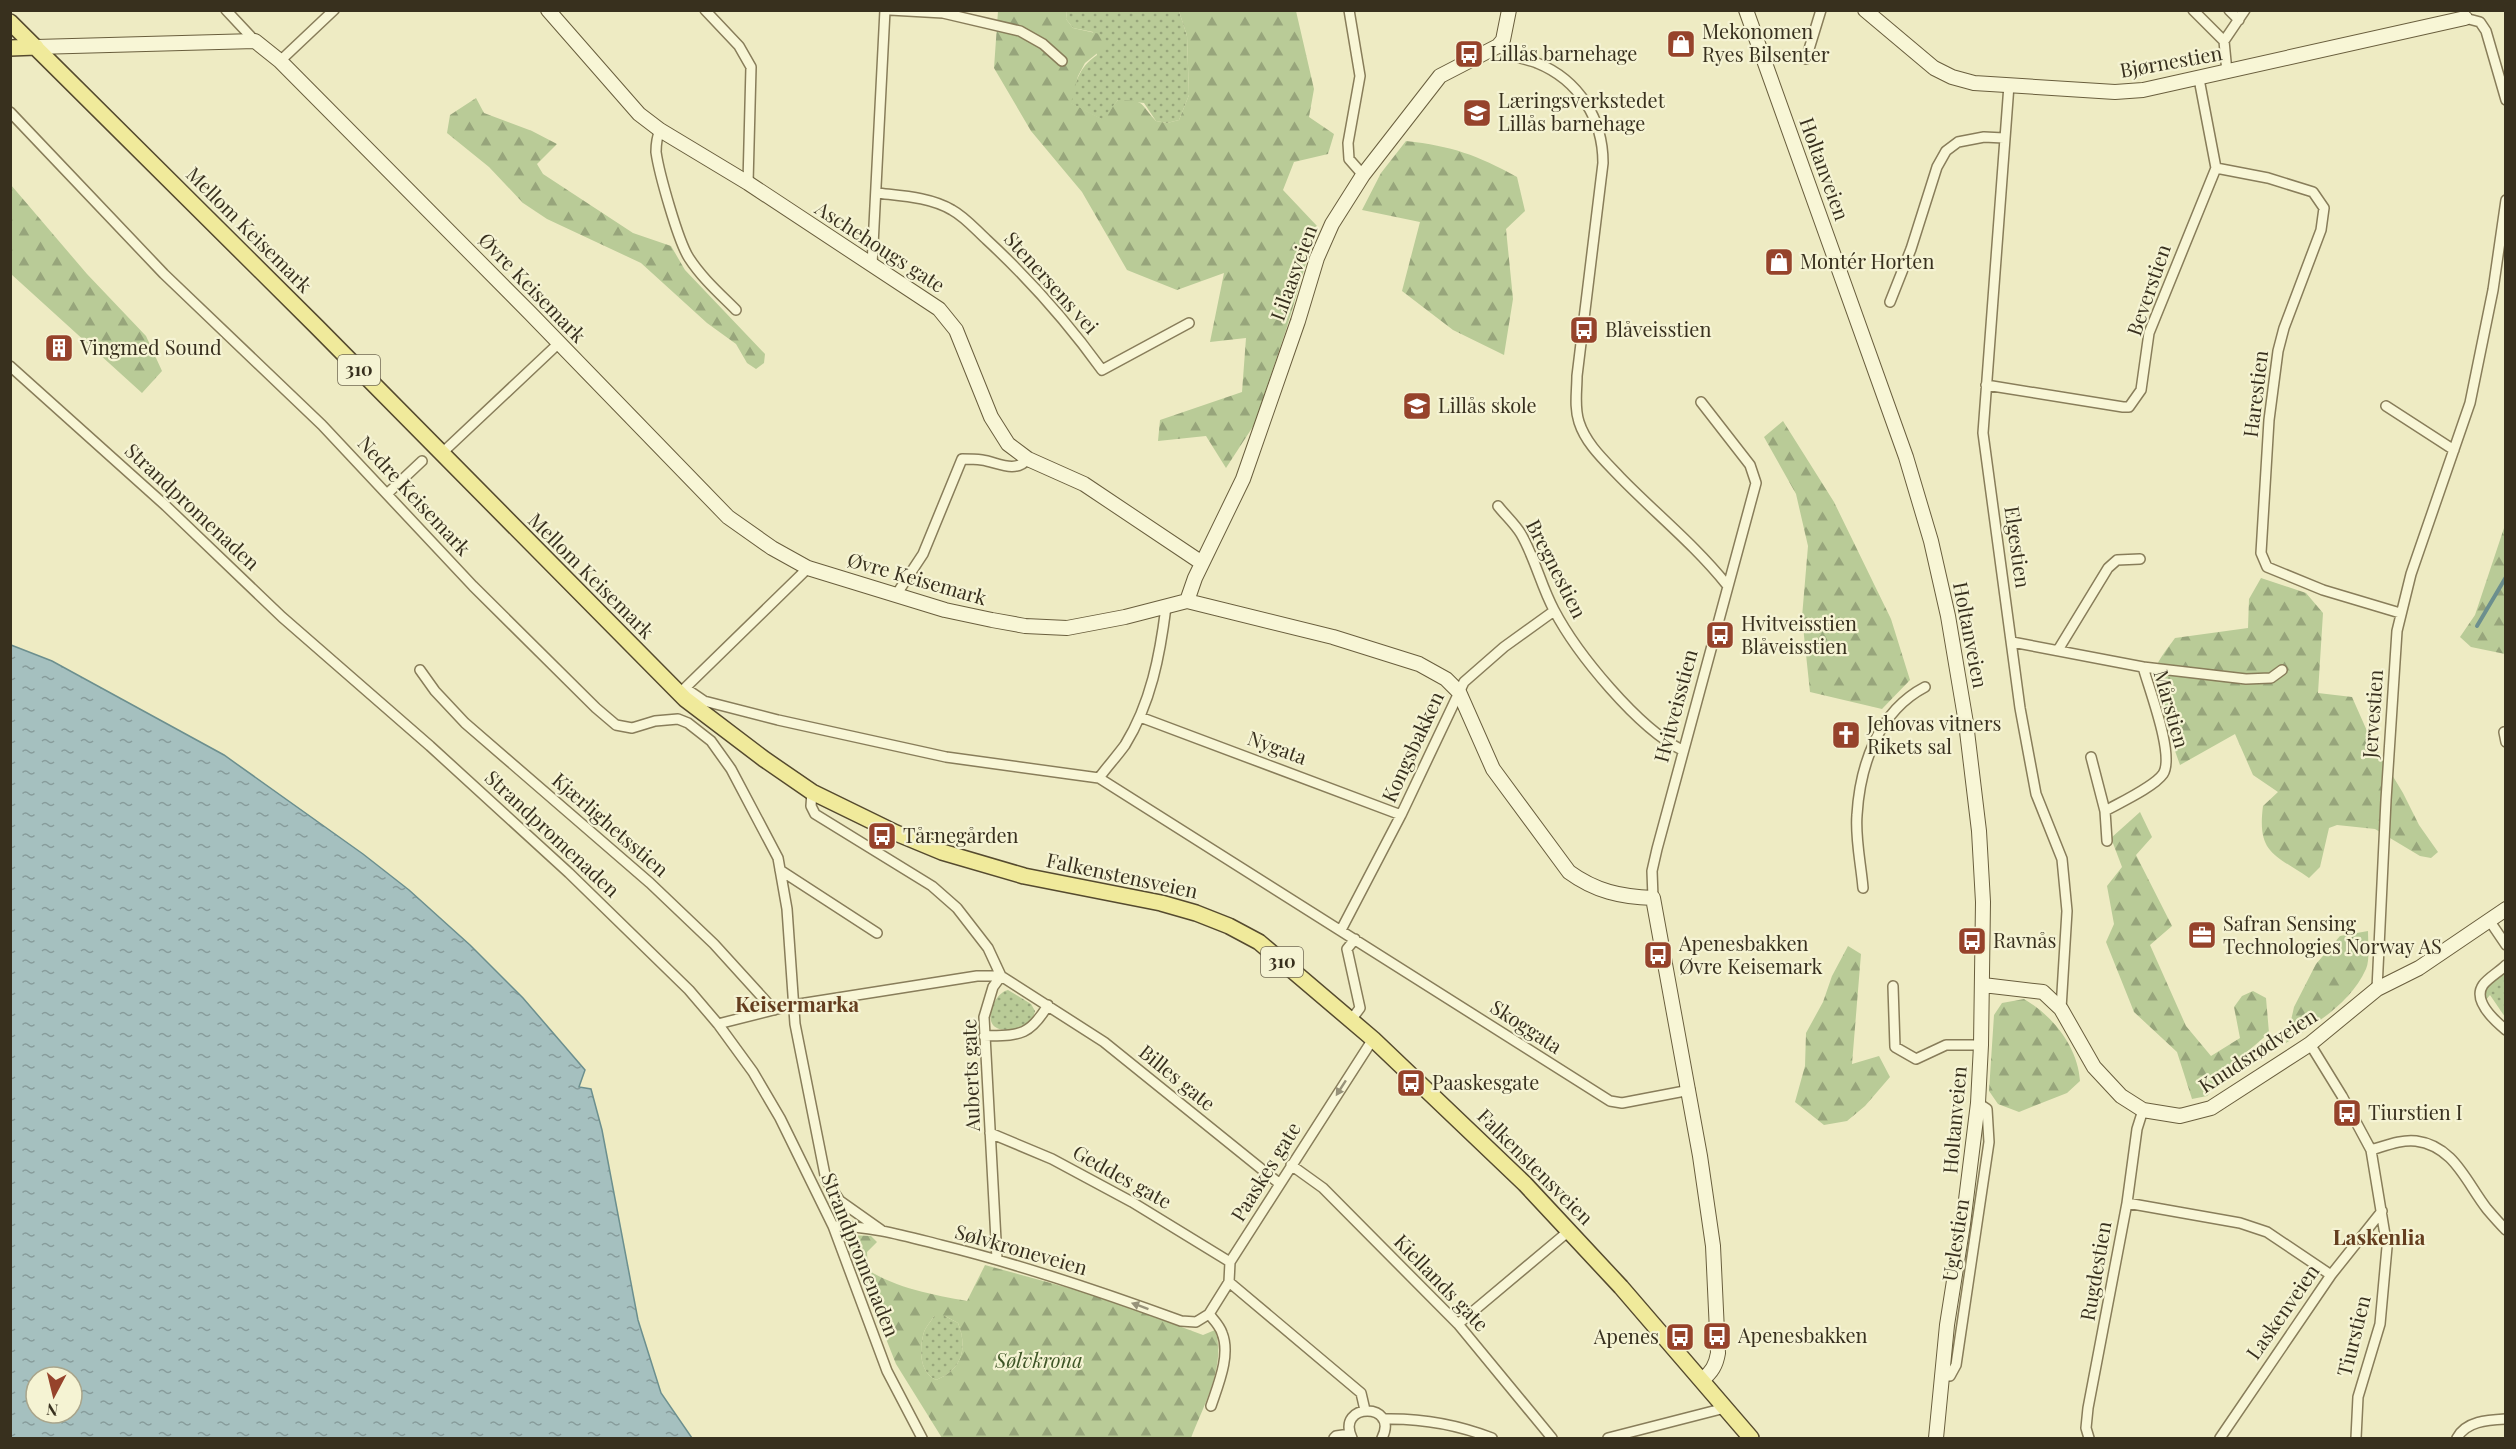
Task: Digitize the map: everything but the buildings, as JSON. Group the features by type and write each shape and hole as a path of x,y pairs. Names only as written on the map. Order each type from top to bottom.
{"main road":[{"name":"Aschehougs gate","path":"548,10 639,114 926,300 947,318 963,345 991,417 1000,435 1008,444 1028,459 1084,484 1202,563"},
{"path":"1498,46 1503,40 1509,10"},
{"name":"Holtanveien","path":"1746,10 1886,394 1931,541 1948,616 1974,782 1983,902 1983,985 1978,1103 1941,1376 1936,1438"},
{"name":"Bjørnestien","path":"1865,10 1934,68 1952,77 1974,83 2115,92 2143,90 2199,79 2465,18"},
{"name":"310","path":"10,22 36,47"},
{"path":"10,48 255,41"},
{"name":"Øvre Keisemark","path":"255,41 280,61 728,517 772,548 808,568 945,610 992,620 1048,628 1089,624 1187,601 1333,637 1419,664 1446,679 1459,692 1493,769 1569,872 1583,882 1615,895 1653,898"},
{"name":"Lilaasveien","path":"1187,601 1202,563 1243,479 1298,321 1317,258 1332,224 1364,175 1440,76 1498,46"},
{"name":"Mellom Keisemark","path":"36,47 441,454 682,691"},
{"name":"Falkenstensveien","path":"682,691 764,759 812,792 852,814 942,852 1024,876 1161,903 1229,926 1259,942 1373,1040 1525,1184 1570,1230 1750,1438"},
{"path":"1653,898 1690,1090 1713,1246 1718,1353 1716,1364 1702,1380"},
{"name":"Knudsrødveien","path":"1983,985 2043,992 2061,1009 2094,1067 2121,1096 2143,1110 2180,1116 2211,1108 2310,1044 2378,989 2419,968 2505,909"}],"street":[{"path":"226,10 255,41"},
{"path":"280,61 334,10"},
{"path":"705,10 739,46 751,67 748,183"},
{"path":"872,265 888,10 943,14 1020,31 1043,44 1062,61"},
{"path":"1349,10 1360,75 1348,143 1349,159 1364,175"},
{"path":"1806,59 1821,10"},
{"path":"2193,10 2224,42 2228,72"},
{"path":"2229,10 2239,20"},
{"path":"2224,42 2245,10"},
{"path":"2465,18 2474,18 2487,31 2505,100"},
{"path":"1498,46 1515,57 1549,69 1567,81 1588,105 1601,137 1603,163 1577,376 1576,405 1579,422 1596,451 1712,566 1727,585"},
{"path":"2199,79 2216,168"},
{"name":"Elgestien","path":"2009,85 1983,433 2020,708 2036,794 2062,859 2067,911 2061,1009"},
{"name":"Nedre Keisemark","path":"10,112 165,274 277,381 388,493 473,586 596,708 616,725 632,728 655,721 678,719 688,723 711,741 731,769 778,858 787,909 793,1005 825,1180 840,1201 881,1230"},
{"path":"660,129 656,141 657,155 677,229 687,255 700,273 736,310"},
{"path":"1890,302 1911,249 1937,167 1946,151 1958,142 1984,137 2004,138"},
{"name":"Beverstien","path":"1986,385 2129,406 2137,399 2141,390 2150,333 2160,303 2216,168"},
{"name":"Harestien","path":"2216,168 2268,178 2313,192 2324,208 2321,230 2284,328 2278,351 2269,420 2261,553 2267,567 2323,590 2400,613"},
{"name":"Stenersens vei","path":"877,193 910,197 937,203 954,210 1008,260 1079,337 1102,370 1189,323"},
{"name":"Jervestien","path":"2378,989 2386,800 2397,631 2411,573 2470,403 2493,290 2505,200"},
{"path":"441,454 559,343"},
{"name":"Strandpromenaden","path":"10,366 166,506 282,617 430,746 569,873 689,990 718,1024 753,1072 780,1118 833,1226 887,1371 922,1438"},
{"name":"Hvitveisstien","path":"1653,898 1652,871 1682,750 1756,483 1750,465 1701,402"},
{"path":"2386,406 2454,450"},
{"path":"896,596 923,554 962,459 983,460 998,465 1014,466 1023,464 1028,459"},
{"path":"388,493 422,461"},
{"name":"Bregnestien","path":"1498,506 1521,534 1554,610 1582,654 1663,741 1682,750"},
{"path":"2058,650 2108,568 2116,560 2140,559"},
{"path":"682,691 808,568"},
{"path":"1099,778 1125,745 1140,717 1151,688 1161,644 1166,607"},
{"name":"Kongsbakken","path":"1341,930 1401,815 1459,692 1472,673 1554,610"},
{"name":"Mårstien","path":"2012,642 2143,667 2166,745 2166,765 2157,780 2105,812"},
{"path":"2143,667 2246,679 2271,678 2282,670"},
{"name":"Kjærlighetsstien","path":"420,670 435,691 465,723 650,883 714,944 774,1010"},
{"path":"1863,888 1857,815 1871,745 1881,726 1911,694 1925,687"},
{"name":"Mellom Keisemark","path":"682,691 704,700 778,720 946,757 1099,778"},
{"name":"Nygata","path":"1140,717 1401,815"},
{"path":"2091,757 2105,812 2107,841"},
{"name":"Skoggata","path":"1099,778 1610,1101 1622,1103 1690,1090"},
{"path":"718,1024 793,1005 977,976 1001,975 988,948 957,908 933,886 815,814 811,806 812,792"},
{"path":"780,870 877,933"},
{"path":"2489,920 2505,945"},
{"path":"1351,1020 1360,1008 1347,949 1355,939"},
{"path":"2505,965 2482,986 2480,996 2486,1010 2505,1030"},
{"name":"Billes gate","path":"1001,975 1104,1042 1280,1184"},
{"name":"Auberts gate","path":"997,1259 984,1017 989,998 1001,975"},
{"path":"1893,986 1895,1047 1916,1059 1946,1045 1981,1045"},
{"path":"984,1036 1016,1034 1029,1030 1048,1005"},
{"name":"Paaskes gate","path":"1196,1322 1209,1314 1229,1282 1230,1262 1373,1040"},
{"name":"Tiurstien","path":"2310,1044 2371,1150 2387,1247 2380,1324 2358,1397 2356,1438"},
{"name":"Rugdestien","path":"2090,1438 2086,1428 2088,1408 2127,1203 2137,1129 2143,1110"},
{"name":"Geddes gate","path":"990,1133 1052,1159 1132,1202 1230,1262"},
{"path":"2371,1150 2414,1140 2433,1145 2446,1153 2459,1167 2487,1209 2505,1230"},
{"name":"Kiellands gate","path":"1292,1166 1323,1188 1458,1324 1552,1438"},
{"path":"2127,1203 2240,1223 2267,1232 2331,1275"},
{"name":"Laskenveien","path":"2220,1438 2331,1275 2382,1211"},
{"name":"Sølvkroneveien","path":"833,1226 855,1226 881,1230 997,1259 1072,1282 1181,1321 1196,1322"},
{"path":"1458,1324 1570,1230"},
{"path":"1229,1282 1361,1394 1365,1410"},
{"path":"1209,1314 1222,1332 1225,1350 1221,1375 1211,1406"},
{"path":"1608,1438 1725,1408"},
{"path":"1334,1438 1351,1436 1352,1418 1365,1410 1377,1413 1383,1419 1385,1430 1382,1438"},
{"path":"1383,1419 1412,1418 1440,1422 1492,1438"},
{"path":"2457,1438 2465,1427 2505,1419"}],"green space":[{"path":"998,11 1067,11 1066,19 1073,28 1100,34 1105,47 1085,63 1078,76 1071,103 1102,119 1118,100 1138,102 1156,121 1167,123 1179,120 1189,95 1187,36 1179,11 1296,11 1314,89 1309,117 1334,134 1328,154 1294,162 1283,190 1317,226 1286,330 1254,425 1226,468 1206,436 1158,441 1160,420 1242,392 1246,338 1210,342 1224,273 1177,290 1127,270 1082,192 1031,131 994,68"},
{"path":"1067,11 1179,11 1187,36 1189,95 1179,120 1167,123 1156,121 1144,103 1118,100 1103,120 1070,103 1082,70 1097,55 1093,32 1073,28 1066,19"},
{"path":"476,98 484,113 532,131 557,144 537,164 543,174 633,233 671,246 685,270 765,354 764,363 756,369 747,363 736,344 707,323 641,263 547,219 523,203 489,167 447,133 450,115"},
{"path":"1406,141 1464,153 1517,177 1525,211 1506,229 1513,299 1504,355 1453,330 1402,291 1420,222 1362,210 1381,173"},
{"path":"11,185 87,274 146,336 162,371 142,393 11,274"},
{"path":"1783,421 1834,502 1891,619 1910,680 1882,709 1810,692 1802,617 1808,546 1796,494 1764,437"},
{"path":"2505,525 2505,654 2471,647 2460,637 2475,615"},
{"path":"2261,578 2306,593 2323,613 2318,693 2352,697 2371,740 2403,793 2419,825 2438,852 2431,858 2420,856 2375,829 2337,825 2329,828 2320,867 2309,878 2277,857 2266,843 2262,822 2263,806 2278,792 2253,775 2235,734 2180,765 2163,717 2154,678 2155,670 2175,638 2248,628 2249,599"},
{"path":"2140,812 2152,837 2136,855 2172,926 2150,945 2186,1026 2211,1056 2240,1038 2234,1007 2242,996 2253,991 2266,998 2269,1033 2247,1052 2207,1096 2192,1099 2177,1052 2134,1012 2106,942 2114,924 2107,886 2122,867 2111,838"},
{"path":"2368,931 2369,951 2366,969 2351,992 2331,1012 2286,1043 2294,1007 2316,964 2340,936"},
{"path":"1848,946 1861,954 1852,1064 1879,1056 1890,1077 1865,1106 1847,1121 1824,1125 1795,1102 1805,1066 1806,1033 1823,1002 1832,976"},
{"path":"2505,970 2505,1017 2490,995 2484,1002 2485,990"},
{"path":"1008,990 1031,1004 1035,1011 1030,1023 1022,1028 1011,1030 996,1028 991,1020 993,1004 1000,995"},
{"path":"2024,999 2045,1014 2062,1034 2074,1056 2080,1081 2067,1093 2019,1112 1998,1104 1989,1091 1994,1015 2002,1003"},
{"name":"Sølvkrona","path":"850,1235 871,1236 877,1242 867,1252 868,1270 891,1282 929,1293 967,1301 985,1265 1098,1296 1203,1335 1215,1330 1218,1343 1216,1371 1191,1438 942,1438 896,1364 846,1238","holes":["934,1316 945,1316 958,1323 962,1349 957,1364 952,1370 936,1380 926,1372 923,1366 921,1346 924,1332"]},
{"path":"934,1316 945,1316 958,1323 962,1341 957,1364 945,1376 936,1380 926,1372 921,1353 924,1332"}],"water":[{"path":"11,645 52,661 224,755 363,854 409,890 470,945 523,998 585,1070 579,1087 591,1089 602,1130 638,1320 661,1393 692,1438 11,1438"}],"waterway":[{"path":"2477,626 2506,577"}],"place":[{"name":"Mekonomen Ryes Bilsenter","path":"1681,44"},
{"name":"Lillås barnehage","path":"1469,54"},
{"name":"Læringsverkstedet Lillås barnehage","path":"1477,113"},
{"name":"Montér Horten","path":"1779,262"},
{"name":"Blåveisstien","path":"1584,330"},
{"name":"Vingmed Sound","path":"59,348"},
{"name":"Lillås skole","path":"1417,406"},
{"name":"Hvitveisstien Blåveisstien","path":"1720,635"},
{"name":"Jehovas vitners Rikets sal","path":"1846,735"},
{"name":"Tårnegården","path":"882,836"},
{"name":"Safran Sensing Technologies Norway AS","path":"2202,935"},
{"name":"Ravnås","path":"1972,941"},
{"name":"Apenesbakken Øvre Keisemark","path":"1658,955"},
{"name":"Paaskesgate","path":"1411,1083"},
{"name":"Tiurstien I","path":"2347,1113"},
{"name":"Apenesbakken","path":"1717,1336"},
{"name":"Apenes","path":"1680,1337"}],"district":[{"name":"Keisermarka","path":"797,1005"},
{"name":"Laskenlia","path":"2379,1238"}]}
